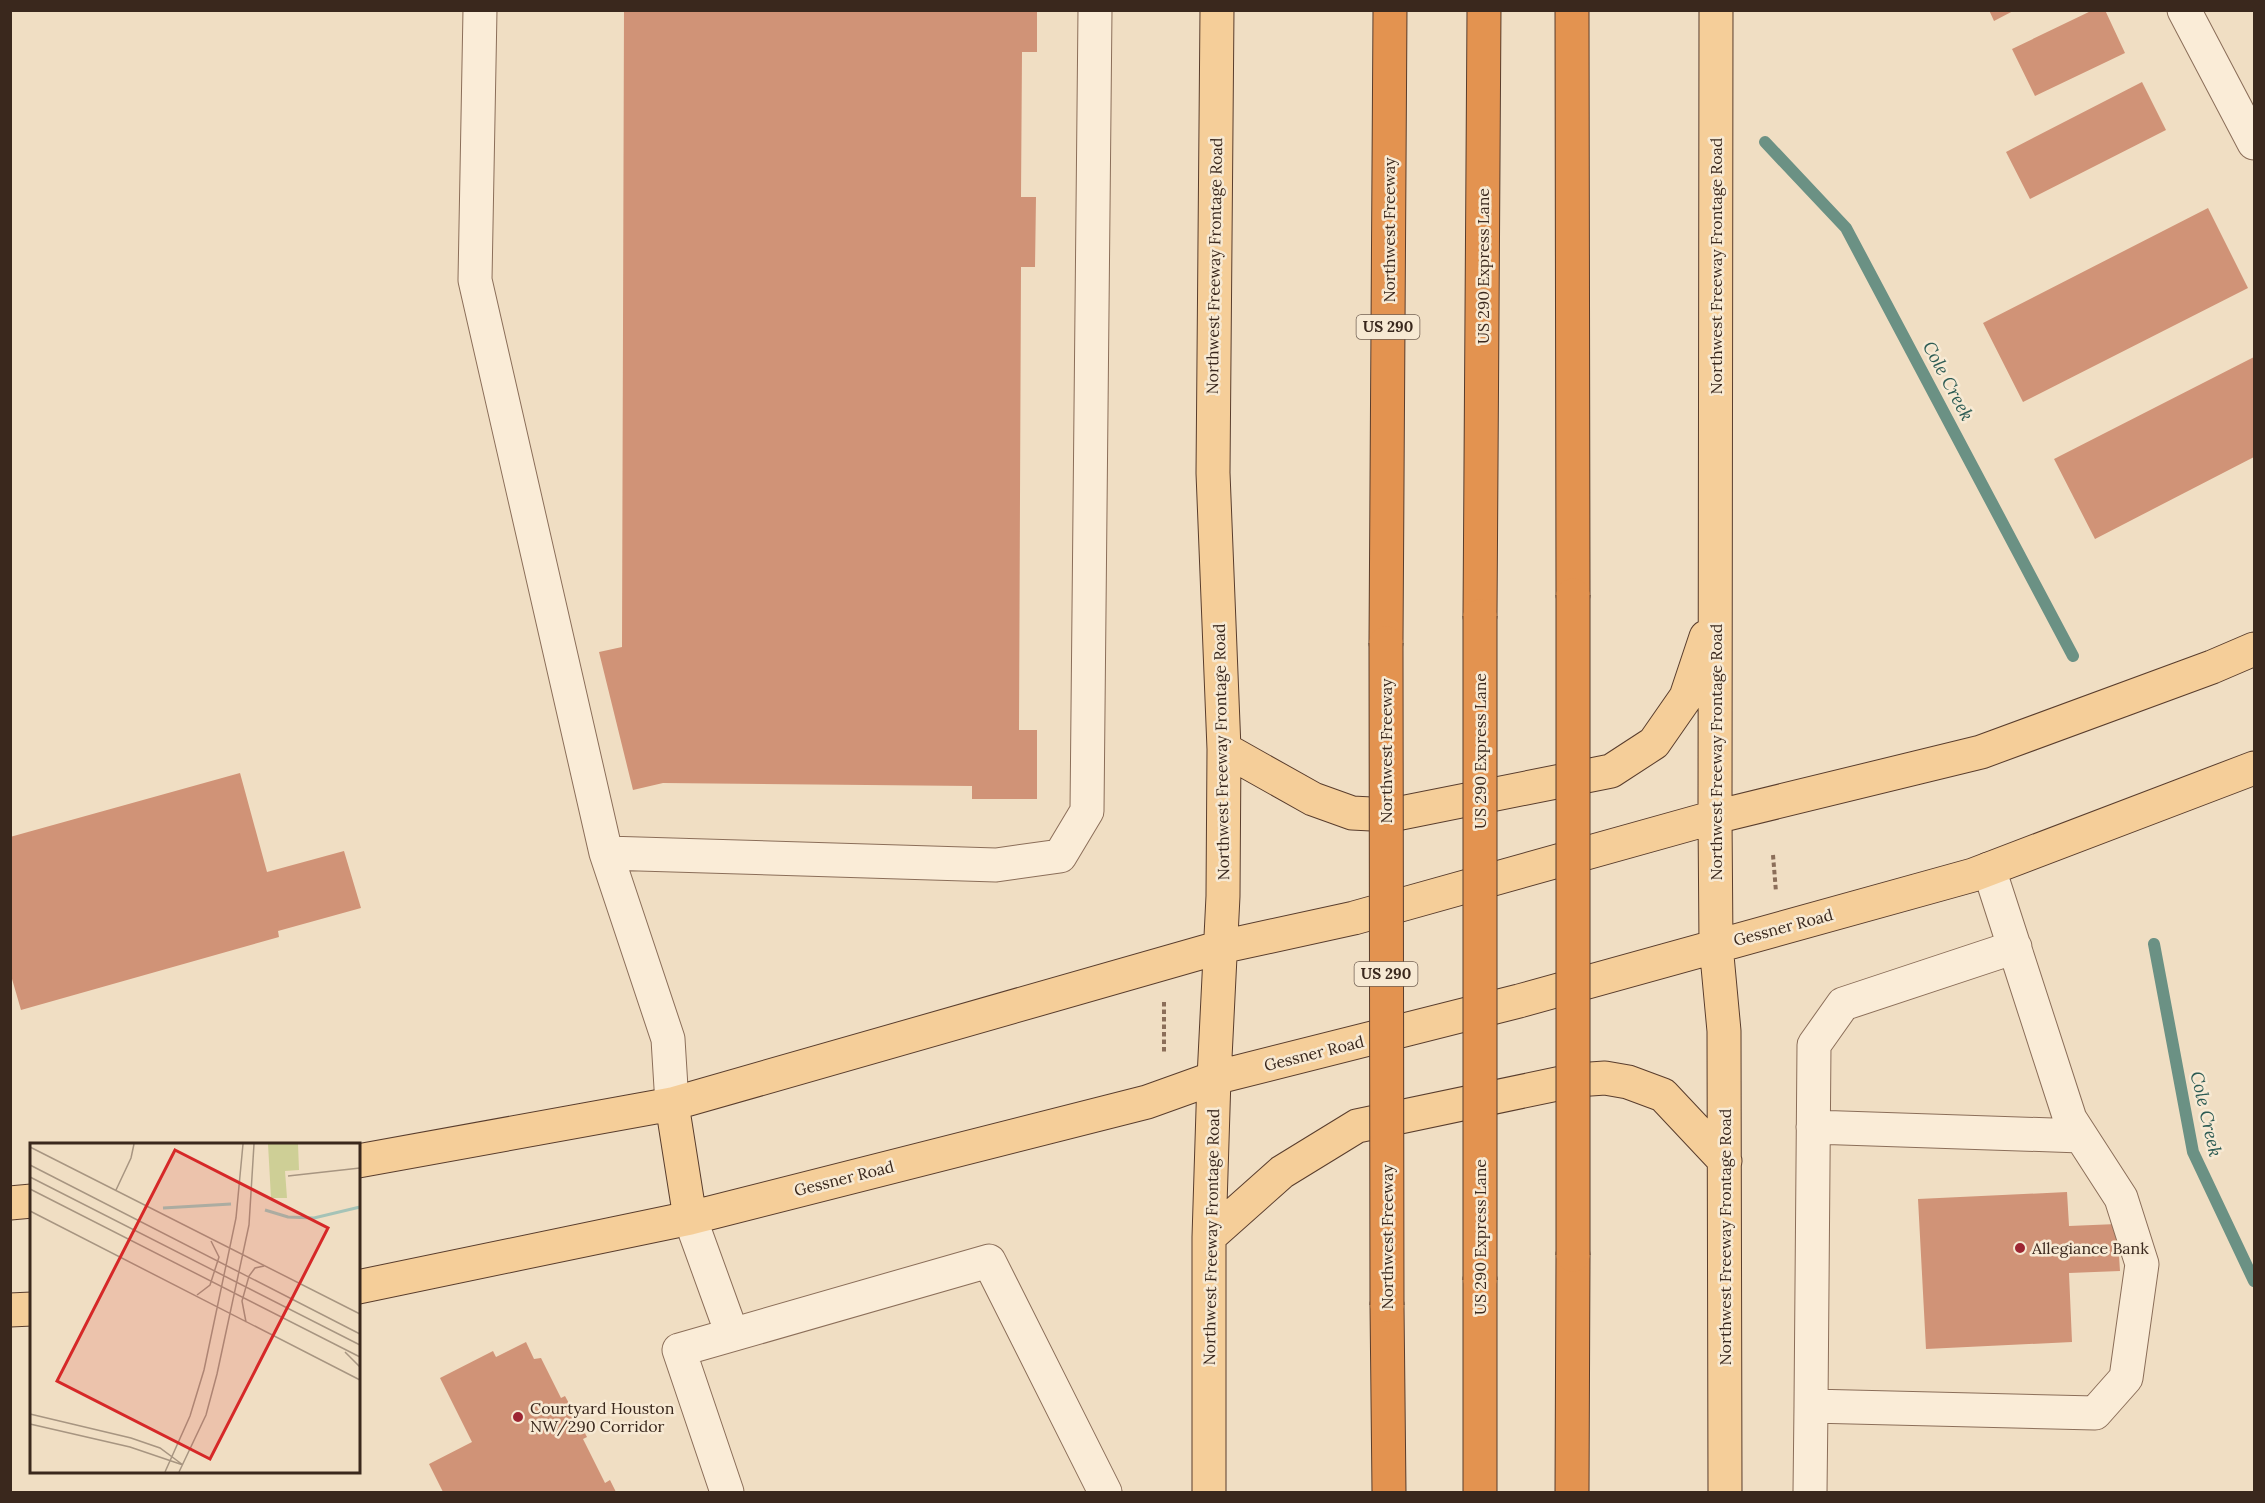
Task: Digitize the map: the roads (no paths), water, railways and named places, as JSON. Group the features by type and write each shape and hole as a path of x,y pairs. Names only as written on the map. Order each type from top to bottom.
{"highway":[{"name":"Northwest Freeway","path":"1389,1492 1386,643 1390,10"},
{"name":"US 290 Express Lane","path":"1480,1492 1480,616 1484,10"},
{"path":"1572,10 1574,595 1572,1492"}],"main road":[{"name":"Northwest Freeway Frontage Road","path":"1209,1492 1209,1237 1221,947 1224,749 1213,473 1217,10"},
{"name":"Northwest Freeway Frontage Road","path":"1716,10 1716,945 1724,1031 1725,1492"},
{"path":"1224,749 1313,799 1352,813 1391,815 1611,771 1654,743 1686,697 1715,608"},
{"path":"360,1161 672,1104 1221,947 1354,918 1716,817 1982,752 2212,667 2254,649"},
{"name":"Gessner Road","path":"360,1287 690,1218 1147,1102 1214,1078 1519,1001 1973,876 2254,768"},
{"path":"1209,1237 1282,1172 1357,1126 1576,1080 1605,1078 1629,1082 1663,1095 1725,1161"},
{"path":"672,1104 690,1218"},
{"path":"10,1203 30,1201"},
{"path":"10,1310 30,1309"}],"lane":[{"path":"480,10 475,280 606,853 668,1039 672,1104"},
{"path":"606,853 996,865 1060,856 1087,811 1095,10"},
{"path":"2184,10 2254,143"},
{"path":"1811,1406 2095,1413 2126,1378 2142,1264 2121,1198 2070,1119 1989,869"},
{"path":"1810,1492 1814,1045 1843,1004 2014,947"},
{"path":"1813,1126 2081,1136"},
{"path":"690,1218 732,1334"},
{"path":"728,1492 679,1350 989,1262 1105,1492"}],"waterway":[{"name":"Cole Creek","path":"1765,142 1846,228 2073,656"},
{"name":"Cole Creek","path":"2154,944 2193,1152 2254,1281"}],"place":[{"name":"Allegiance Bank","path":"2020,1248"},
{"name":"Courtyard Houston NW/290 Corridor","path":"518,1417"}]}
